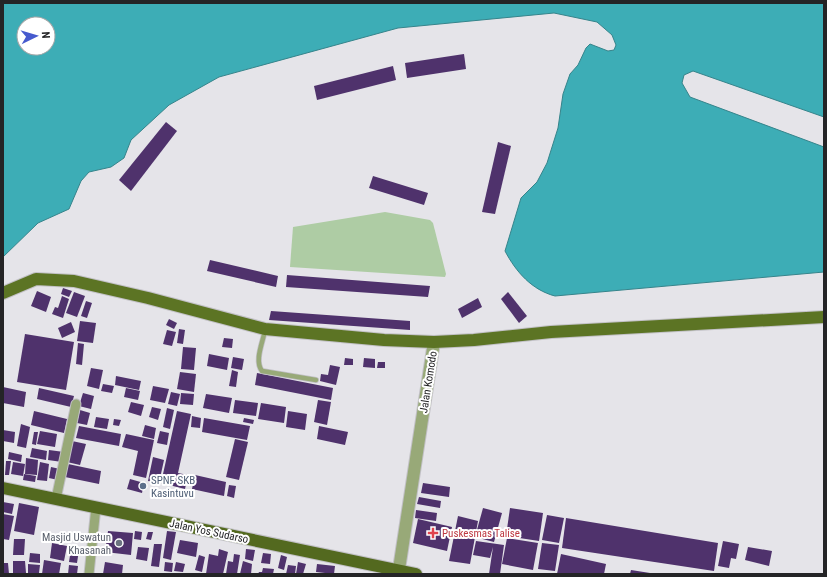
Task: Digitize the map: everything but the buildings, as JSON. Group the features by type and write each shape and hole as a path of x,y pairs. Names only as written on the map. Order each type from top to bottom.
{"highway":[{"name":"Jalan Yos Sudarso","path":"3,488 262,543 399,569 416,574"}],"main road":[{"name":"Jalan Komodo","path":"3,293 36,279 74,281 148,298 265,329 384,340 434,342"},
{"path":"434,342 474,340 551,332 824,317"}],"street":[{"name":"Jalan Komodo","path":"399,569 434,342"},
{"path":"56,499 76,404"},
{"path":"89,574 96,507"}],"lane":[{"path":"265,329 258,367 262,371 316,380"}],"green space":[{"path":"385,212 430,220 433,223 446,274 445,277 290,267 293,227"}],"water":[{"path":"3,3 824,3 824,117 693,71 684,75 682,83 690,97 824,147 824,272 555,296 532,285 514,266 505,251 521,198 537,182 547,163 558,128 563,94 570,74 578,65 586,48 590,44 608,51 614,50 616,45 612,35 597,22 554,13 398,28 219,77 169,105 131,140 124,158 111,167 89,172 81,181 69,209 38,223 3,257"}],"place":[{"name":"SPNF SKB Kasintuvu","path":"143,486"},
{"name":"Puskesmas Talise","path":"433,533"},
{"name":"Masjid Uswatun Khasanah","path":"119,543"}]}
